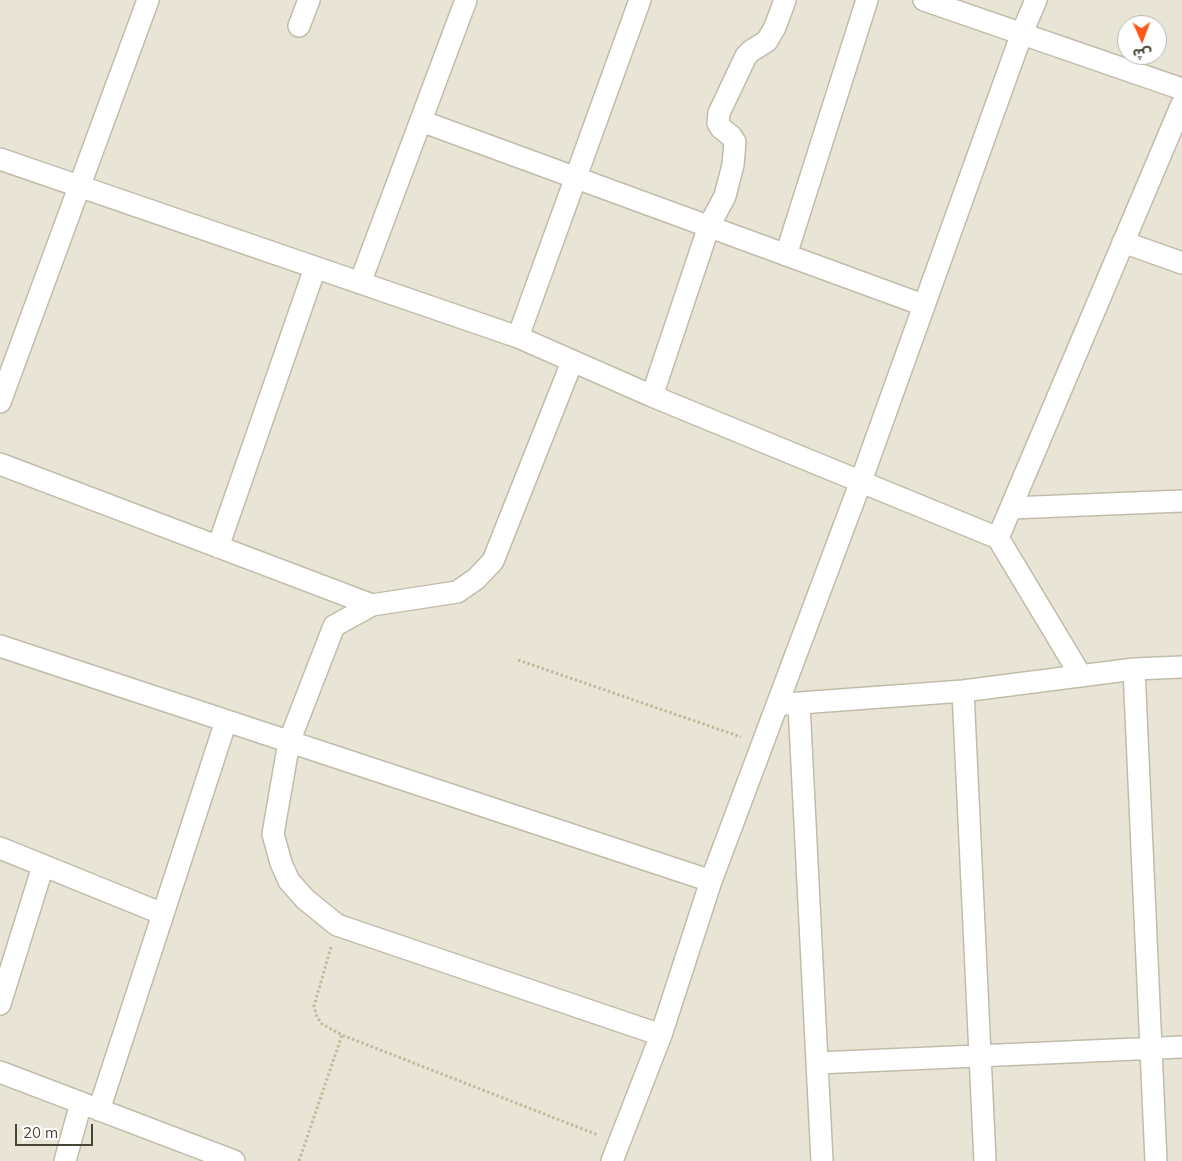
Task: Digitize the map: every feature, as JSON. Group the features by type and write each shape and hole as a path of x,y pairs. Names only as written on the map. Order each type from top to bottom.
{"street":[{"path":"0,402 148,0"},
{"path":"299,26 309,0"},
{"path":"360,283 466,0"},
{"path":"518,337 640,0"},
{"path":"652,396 709,226 725,196 736,149 735,142 731,136 718,123 719,113 746,56 767,41 775,27 785,0"},
{"path":"786,255 867,0"},
{"path":"616,1152 661,1034 711,882 861,481 923,305 1022,33 1036,0"},
{"path":"936,2 1182,89"},
{"path":"998,538 1123,242 1180,117"},
{"path":"421,120 923,305"},
{"path":"0,158 518,337 652,396 998,538 1081,676"},
{"path":"1123,242 1182,263"},
{"path":"218,547 316,268"},
{"path":"572,362 493,561 476,579 457,592 372,605 334,626 289,742 273,834 281,863 289,881 305,899 337,925 661,1034"},
{"path":"0,464 372,605"},
{"path":"1011,508 1182,501"},
{"path":"0,646 711,882"},
{"path":"778,705 964,691 1134,669 1182,666"},
{"path":"1134,669 1156,1161"},
{"path":"964,691 985,1161"},
{"path":"800,704 822,1161"},
{"path":"65,1161 90,1106 163,914 226,721"},
{"path":"0,848 163,914"},
{"path":"0,1004 43,866"},
{"path":"817,1063 1182,1047"},
{"path":"0,1072 234,1161"}],"path":[{"path":"518,660 763,744"},
{"path":"337,925 314,1006 317,1017 322,1024 342,1035 616,1152"},
{"path":"299,1161 342,1035"}],"shaded area":[{"path":"0,0 1182,0 1182,1161 0,1161"}]}
